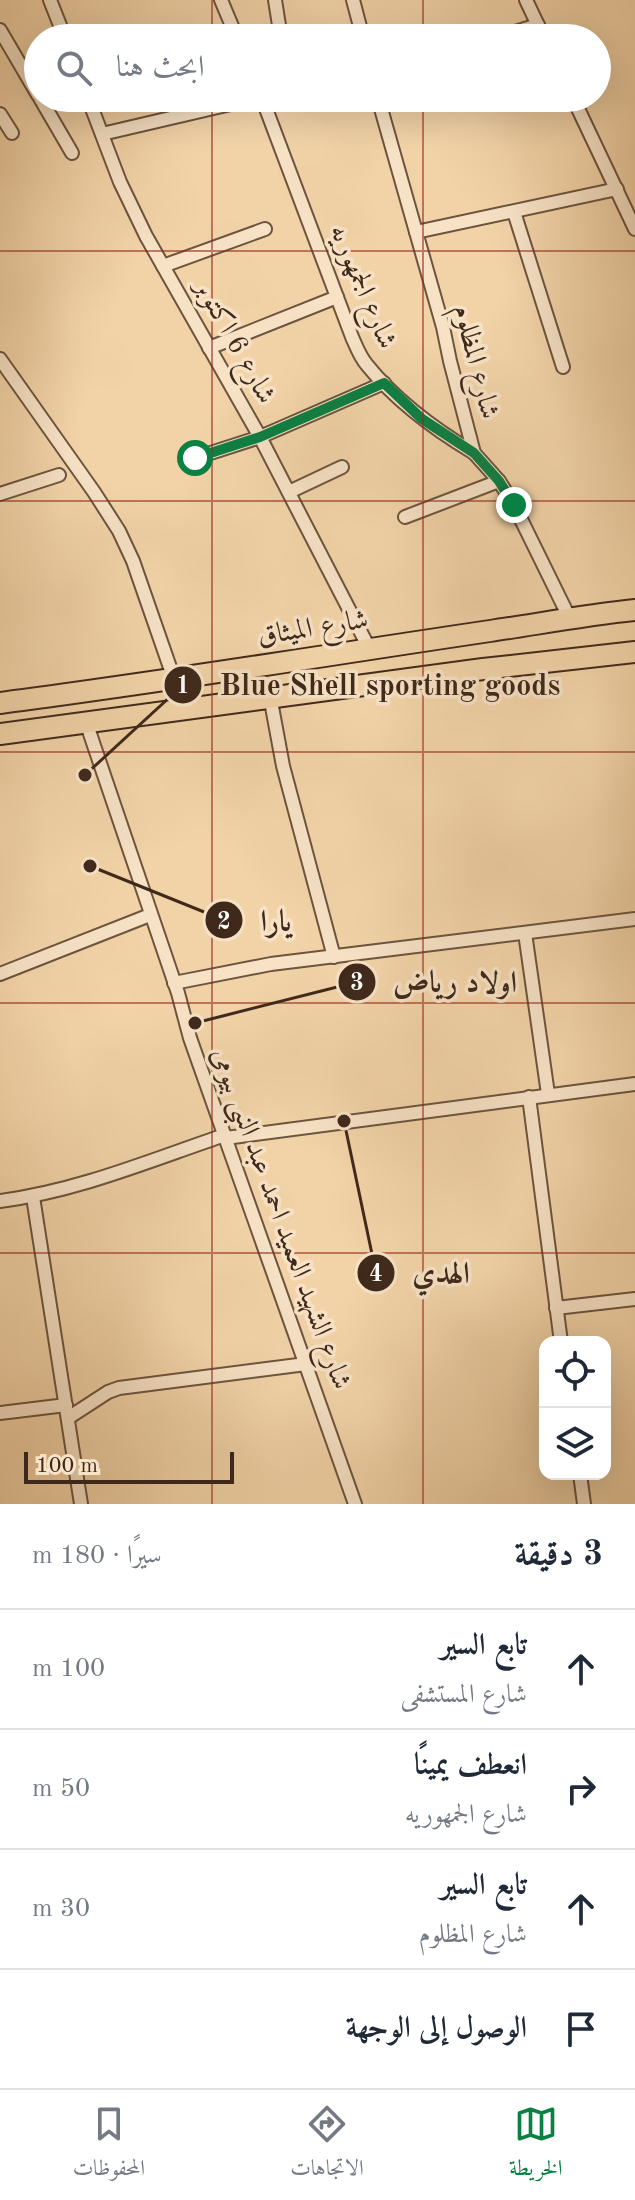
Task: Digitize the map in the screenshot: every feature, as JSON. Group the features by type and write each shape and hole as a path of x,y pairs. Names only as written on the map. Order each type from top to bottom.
{"main road":[{"name":"شارع الميثاق","path":"0,703 569,617 635,610"},
{"path":"0,734 270,696 635,652"}],"street":[{"path":"50,0 59,24"},
{"path":"221,0 231,24"},
{"path":"275,0 279,24"},
{"path":"353,0 359,24"},
{"path":"526,0 538,24"},
{"path":"0,30 24,71"},
{"path":"48,112 72,153"},
{"name":"شارع 6 اكتوبر","path":"93,112 133,209 260,437 369,648"},
{"path":"102,134 196,112"},
{"name":"شارع الجمهوريه","path":"267,112 352,337 365,362 422,419 474,453"},
{"name":"شارع المظلوم","path":"382,112 443,327 474,453 499,481 514,505 569,617"},
{"path":"580,112 635,229"},
{"path":"0,114 12,133"},
{"path":"416,232 617,189"},
{"path":"514,212 563,367"},
{"path":"163,266 265,229"},
{"path":"209,348 337,297"},
{"path":"0,359 119,531 133,561 174,679"},
{"path":"195,458 260,437 384,383"},
{"path":"289,492 342,467"},
{"path":"0,494 59,475"},
{"path":"405,517 499,481"},
{"path":"270,696 283,766 334,957"},
{"name":"شارع الشهيد العميد احمد عبد النبى بيومى","path":"86,722 190,1038 355,1504"},
{"path":"0,974 150,915"},
{"path":"174,983 271,964 635,919"},
{"path":"525,933 548,1094"},
{"path":"0,1201 33,1197 109,1176 225,1136 635,1084"},
{"path":"529,1097 560,1336"},
{"path":"33,1197 81,1504"},
{"path":"556,1308 635,1299"},
{"path":"68,1418 119,1388 306,1364"},
{"path":"0,1413 66,1405"},
{"path":"581,1480 584,1504"}],"place":[{"name":"Blue Shell sporting goods","path":"85,775"},
{"name":"يارا","path":"90,866"},
{"name":"اولاد رياض","path":"195,1023"},
{"name":"الهدي","path":"344,1121"}],"route":[{"path":"195,458 260,437 384,383 422,419 474,453 499,481 514,505"}]}
